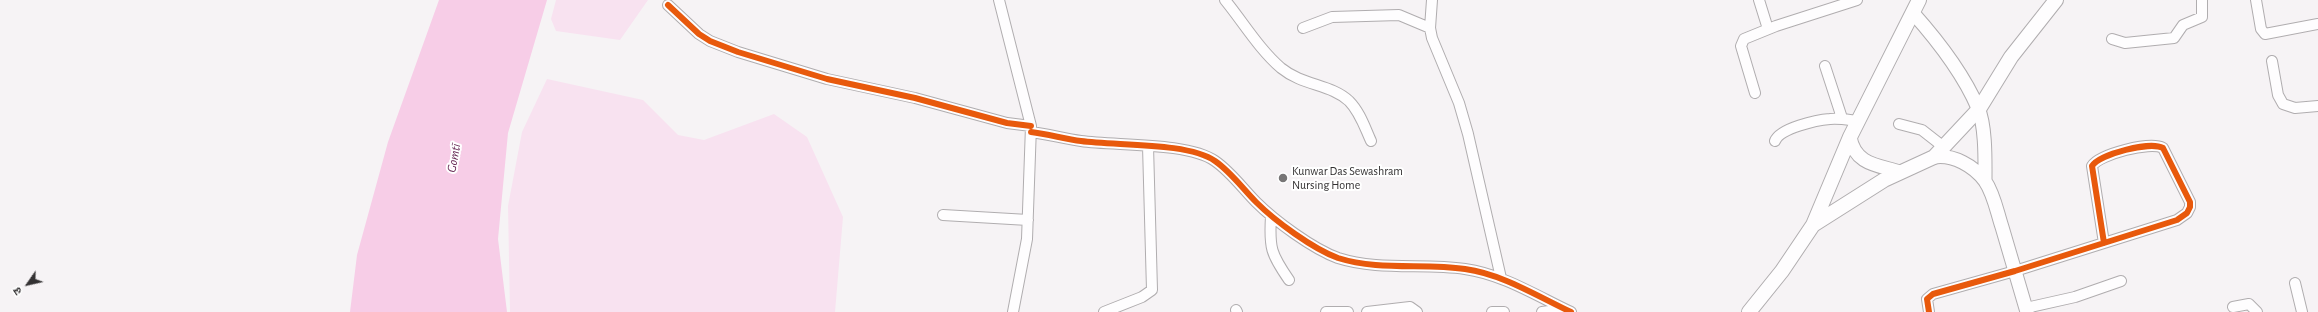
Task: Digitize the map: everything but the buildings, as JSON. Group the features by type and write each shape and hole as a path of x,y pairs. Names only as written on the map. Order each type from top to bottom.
{"main road":[{"path":"1749,312 1782,271 1813,225 1850,137 1919,0"},
{"path":"1813,225 1864,191 1940,153 1979,109 2012,57 2056,0"}],"street":[{"path":"999,0 1031,129 1028,220 1026,239 1012,312"},
{"path":"1225,0 1281,68 1300,81 1332,90 1350,102 1361,117 1371,141"},
{"path":"1432,0 1430,28 1432,38 1459,103 1468,134 1501,278"},
{"path":"1759,0 1768,29"},
{"path":"2112,39 2125,43 2174,38 2183,25 2202,17 2203,0"},
{"path":"2256,0 2261,29 2265,34 2318,24"},
{"path":"1755,93 1741,46 1744,39 1749,35 1852,1"},
{"path":"668,5 699,34 710,41 738,52 827,79 915,98 1006,123 1081,141 1148,146 1196,153 1216,161 1271,216 1319,248 1351,262 1464,269 1501,278 1568,310"},
{"path":"1913,13 1946,54 1979,109 1986,154 1985,181"},
{"path":"1303,28 1332,17 1399,15 1430,28"},
{"path":"2272,61 2278,95 2283,104 2295,108 2318,106"},
{"path":"1826,66 1842,118"},
{"path":"1775,141 1784,131 1819,120 1842,118 1858,121"},
{"path":"1899,124 1922,130 1942,156 1957,160 1971,167 1985,181 1993,199 2027,310 2075,297 2121,281"},
{"path":"1850,137 1852,144 1861,159 1872,166 1900,172"},
{"path":"1928,312 1927,299 1933,294 2015,271 2104,243 2177,220 2187,213 2190,207 2190,202 2163,148 2151,144 2102,157 2092,166 2104,243"},
{"path":"1104,312 1142,297 1152,290 1148,146"},
{"path":"943,215 1028,220"},
{"path":"1271,216 1270,247 1276,262 1289,280"},
{"path":"2295,283 2302,312"},
{"path":"2233,307 2249,304 2257,312"},
{"path":"1367,312 1410,307 1417,312"},
{"path":"1542,312 1568,310"},
{"path":"1326,312 1348,312"},
{"path":"1492,312 1504,312"}],"shaded area":[{"path":"556,0 648,0 620,40 556,31 551,19"},
{"path":"547,79 643,100 678,135 704,140 774,114 807,137 843,217 835,312 510,312 508,206 522,132"}],"water":[{"name":"Gomtī","path":"439,0 547,0 508,133 498,239 507,312 350,312 357,255 388,142"}],"cycle path":[{"path":"668,5 699,34 710,41 738,52 827,79 915,98 1007,123 1031,126"},
{"path":"1031,132 1096,143 1170,148 1203,155 1215,161 1226,170 1273,218 1295,234 1328,254 1354,262 1385,266 1449,267 1479,272 1519,286 1571,312"},
{"path":"1929,312 1927,299 1933,294 2015,271 2177,220 2187,213 2190,207 2190,202 2163,148 2157,146 2137,147 2105,157 2097,161 2092,166 2104,243"}],"place":[{"name":"Kunwar Das Sewashram Nursing Home","path":"1283,178"}]}
